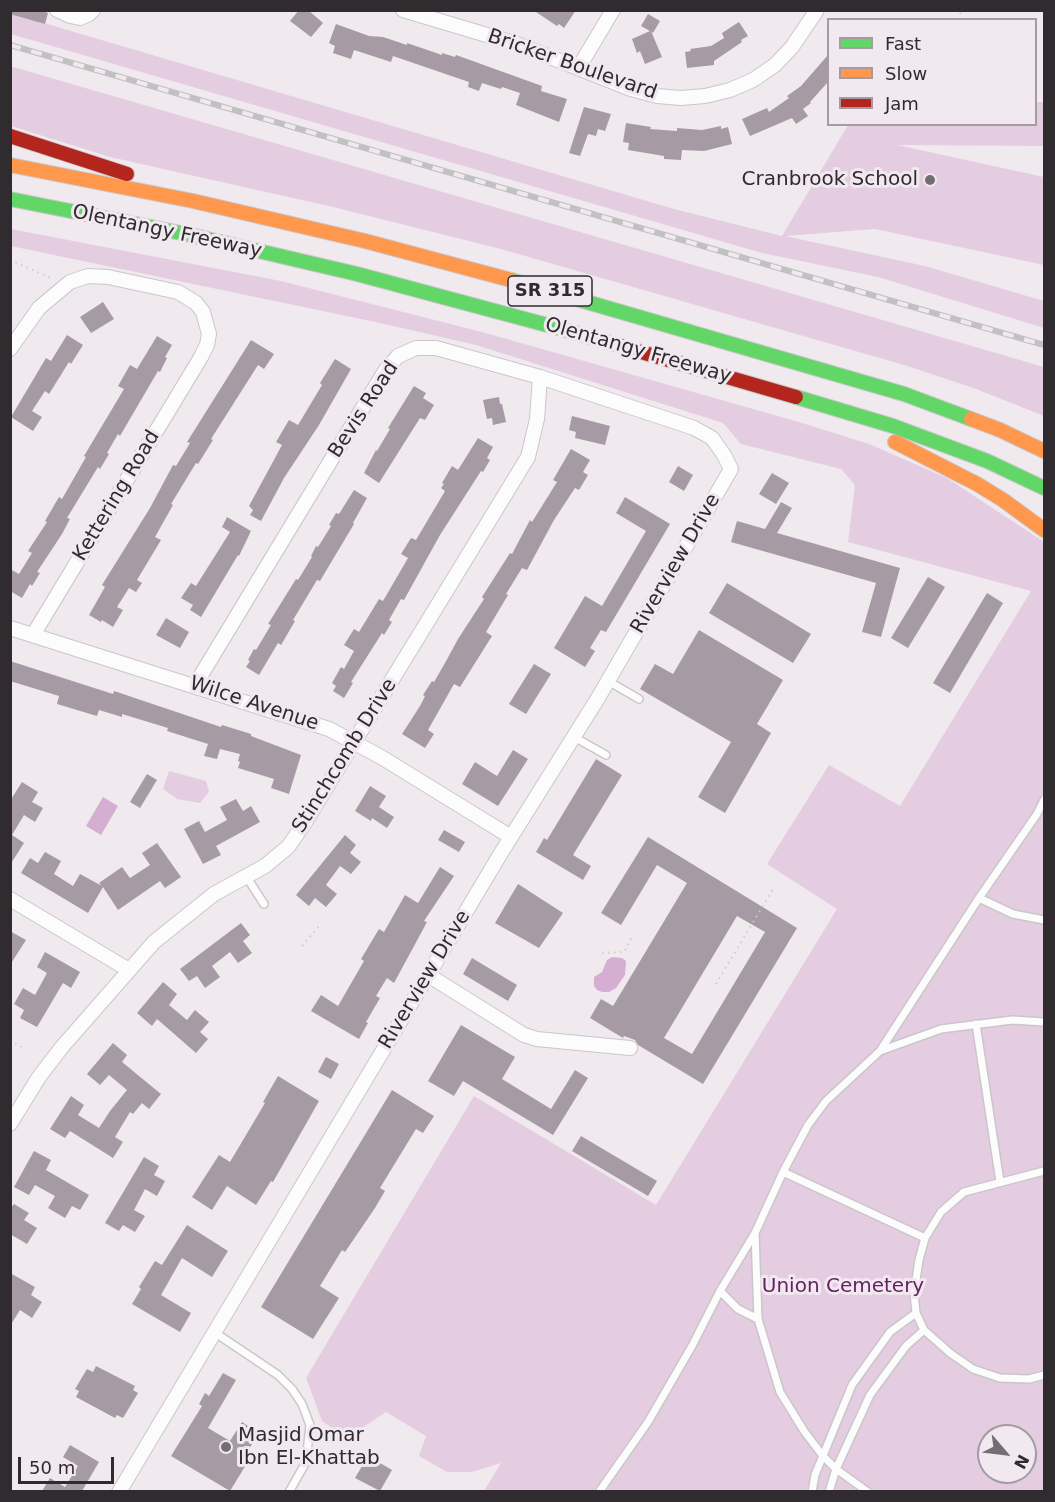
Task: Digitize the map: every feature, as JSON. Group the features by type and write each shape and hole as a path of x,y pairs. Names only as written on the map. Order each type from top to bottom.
{"highway":[{"path":"10,136 122,172 193,201"},
{"name":"Olentangy Freeway","path":"10,165 193,201 365,241 576,298 904,394 1000,430 1044,451"},
{"name":"Olentangy Freeway","path":"10,199 186,234 357,274 567,330 893,426 987,461 1044,488"},
{"path":"48,220 186,234"},
{"path":"767,388 861,426 939,463 1003,500 1044,530"},
{"path":"904,394 1004,419 1035,431"}],"street":[{"path":"57,10 80,18 93,10"},
{"path":"579,67 613,10"},
{"name":"Bricker Boulevard","path":"411,11 517,44 631,89 657,96 681,98 705,96 730,90 753,80 775,65 792,47 817,10"},
{"name":"Kettering Road","path":"33,635 201,357 209,334 207,323 196,303 178,292 108,277 88,276 70,282"},
{"path":"10,349 39,308 70,282"},
{"name":"Bevis Road","path":"195,685 385,371 398,356 416,348 436,348 540,377 694,428 712,438 724,454 731,469"},
{"name":"Stinchcomb Drive","path":"10,1124 39,1077 154,942 214,894 265,866 288,847 355,742 528,456 534,439 540,377"},
{"name":"Riverview Drive","path":"119,1491 511,837 608,681 731,469"},
{"name":"Wilce Avenue","path":"10,627 322,726 355,742 511,837"},
{"path":"10,899 129,970"},
{"path":"428,975 524,1035 537,1039 630,1048"}],"lane":[{"path":"608,681 639,699"},
{"path":"573,737 606,755"},
{"path":"599,1491 648,1422 692,1346 720,1291 755,1233 808,1125 826,1101 880,1051 1044,800"},
{"path":"246,876 264,904"},
{"path":"979,898 1013,914 1044,920"},
{"path":"880,1051 941,1029 1012,1020 1044,1022"},
{"path":"976,1024 1000,1182"},
{"path":"1044,1170 964,1192 941,1212 925,1238 914,1293 916,1313 924,1330 950,1353 973,1369 1000,1378 1029,1379 1044,1376"},
{"path":"783,1172 925,1238"},
{"path":"755,1233 758,1319 780,1392 804,1431 823,1456 836,1469 868,1491"},
{"path":"720,1291 738,1309 758,1319"},
{"path":"812,1491 823,1456 852,1385 890,1332 916,1313"},
{"path":"829,1491 836,1469 870,1395 906,1347 924,1330"},
{"path":"214,1332 278,1375 292,1389 302,1404 310,1425 306,1462 289,1491"}],"path":[{"path":"10,260 56,281 70,282"},
{"path":"716,984 773,889"},
{"path":"302,946 319,926"},
{"path":"602,953 624,952 632,937"},
{"path":"10,1040 23,1046"}],"green space":[{"path":"10,13 674,209 782,236 847,126 1037,126 1037,102 1044,102 1044,146 897,145 1044,177 1044,265 875,229 785,236 925,266 1044,301 1044,328 878,277 762,253 11,34"},
{"path":"10,66 1044,367 1044,416 976,389 904,365 501,249 333,207 110,157 11,126"},
{"name":"Union Cemetery","path":"11,229 281,281 482,332 799,422 869,444 947,478 1044,542 1044,1491 484,1491 501,1463 472,1472 447,1472 419,1456 426,1436 386,1412 347,1438 322,1421 306,1378 474,1096 656,1205 837,909 767,864 829,765 900,806 1031,591 848,542 855,485 841,469 741,444 723,423 476,345 11,246"},
{"path":"169,771 206,781 209,792 200,803 177,799 163,789"}],"shaded area":[{"path":"103,797 118,806 101,835 86,826"},
{"path":"612,957 626,961 625,975 616,988 609,992 602,992 594,986 594,977 602,972 607,960"}],"building":[{"path":"10,10 41,10 48,13 45,24 10,14"},
{"path":"299,10 308,10 323,23 311,37 290,21"},
{"path":"533,10 576,10 564,28"},
{"path":"648,14 660,21 653,33 651,31 662,57 645,64 640,51 637,53 632,39 650,31 641,26"},
{"path":"739,22 748,36 741,40 742,42 714,61 714,65 687,68 685,52 711,46 724,38 722,33"},
{"path":"336,24 369,36 383,37 407,45 407,43 442,55 442,53 455,57 456,55 542,86 541,91 567,99 559,122 516,105 520,93 502,87 501,89 482,83 479,91 468,87 469,82 393,56 391,62 354,50 351,59 333,53 335,46 329,43"},
{"path":"827,56 827,83 803,109 808,116 796,124 792,118 750,136 742,119 767,108 769,112 801,86"},
{"path":"584,107 611,114 605,131 598,129 596,136 588,134 580,156 569,153"},
{"path":"626,123 651,127 650,129 677,131 677,128 702,130 728,127 732,144 704,151 682,150 681,160 664,159 664,156 628,150 629,143 623,142"},
{"path":"103,302 114,319 91,333 80,317"},
{"path":"67,335 83,345 71,364 69,362 49,394 45,391 32,411 42,417 33,431 11,417 46,358 51,361"},
{"path":"157,336 172,345 160,372 158,371 120,436 118,434 100,469 98,467 67,518 70,519 62,534 37,572 40,573 22,598 10,591 10,569 19,574 32,553 28,551 47,522 45,521 59,497 62,499 86,457 84,456 124,389 118,386 130,365 137,369"},
{"path":"251,340 274,354 264,369 258,365 171,504 173,505 155,537 161,540 137,580 142,583 136,592 129,588 117,607 123,610 113,627 102,620 101,622 89,615 105,587 102,585"},
{"path":"335,359 351,369 319,425 284,478 261,521 250,515 253,510 249,506 282,445 276,442 289,420 298,425"},
{"path":"414,386 426,393 423,398 434,405 425,420 420,418 379,483 364,473"},
{"path":"499,397 506,422 493,425 492,418 487,419 483,400"},
{"path":"572,416 610,426 605,445 575,438 576,432 569,430"},
{"path":"478,438 493,447 487,458 490,460 440,535 404,600 401,599 389,620 392,622 384,635 382,633 351,682 353,683 344,698 333,691 336,686 332,683 341,667 344,669 354,651 344,645 354,629 359,632 379,599 383,601 408,558 401,554 411,538 416,540 445,491 441,488 444,484 442,483 452,466 458,470"},
{"path":"571,449 590,460 583,472 588,475 579,490 575,488 554,520 527,570 522,568 506,594 508,595 486,632 492,636 460,687 454,684 428,730 434,734 425,748 402,734 420,706 425,696 423,695 432,681 434,682 484,599 482,597 510,553 512,554 530,520 532,522 557,482 553,480"},
{"path":"678,466 693,475 684,491 669,482"},
{"path":"772,473 789,483 776,504 759,494"},
{"path":"354,490 367,498 354,524 320,581 317,580 281,645 278,643 259,675 246,667 250,661 248,660 271,625 268,624 312,557 316,546 318,547 331,526 329,525 336,513 339,514"},
{"path":"625,497 670,524 606,632 601,630 590,648 595,651 585,667 554,648 585,596 602,606 646,531 616,513"},
{"path":"781,502 792,508 777,533 900,568 881,637 862,632 876,583 731,542 737,521 765,529"},
{"path":"227,517 251,531 239,556 201,617 190,610 193,605 181,598 191,583 196,586 230,532 222,527"},
{"path":"928,577 945,587 908,648 891,638"},
{"path":"727,583 811,634 793,663 709,613"},
{"path":"987,593 1003,603 950,693 933,683"},
{"path":"166,618 189,632 180,648 156,635"},
{"path":"699,630 783,680 757,724 771,733 725,813 698,797 731,742 640,689 655,664 673,674"},
{"path":"10,661 113,694 114,691 221,727 222,725 251,734 251,736 301,755 289,794 271,788 274,779 238,768 240,754 220,749 217,759 204,756 208,744 167,731 168,728 122,714 122,717 99,710 97,716 57,704 59,696 10,681"},
{"path":"534,664 551,674 526,714 509,704"},
{"path":"513,750 528,759 498,806 462,784 475,762 497,776"},
{"path":"596,759 622,775 573,855 591,866 583,880 536,852 544,838 547,840"},
{"path":"147,774 157,780 140,808 130,802"},
{"path":"22,782 38,792 32,802 43,808 35,822 24,815 12,835 24,843 10,865 10,801"},
{"path":"370,786 386,796 379,807 394,817 387,828 355,811"},
{"path":"236,799 243,811 251,806 260,822 216,846 221,855 203,864 184,829 199,821 205,832 227,820 220,807"},
{"path":"444,830 465,842 459,852 438,840"},
{"path":"345,835 356,845 350,853 361,862 351,874 340,866 326,885 337,894 326,907 315,898 309,906 296,895"},
{"path":"648,837 797,928 703,1084 638,1045 635,1040 624,1036 623,1038 590,1018 601,999 613,1006 687,883 657,865 621,925 601,913","holes":["737,916 765,932 692,1054 664,1038"]},
{"path":"157,843 181,877 165,888 160,881 118,910 103,887 88,913 21,873 30,858 38,863 45,852 61,861 54,874 73,886 80,874 102,886 99,883 122,867 130,878 150,865 142,853"},
{"path":"440,867 454,876 424,921 427,922 394,983 387,978 376,996 380,998 359,1039 311,1011 321,995 338,1006 379,929 384,932 405,895 418,903"},
{"path":"518,884 563,913 539,948 495,923"},
{"path":"241,923 250,935 243,941 252,953 238,963 230,952 212,966 220,977 205,988 197,976 189,981 180,969"},
{"path":"10,931 26,940 10,965"},
{"path":"45,952 80,972 71,988 63,983 37,1027 20,1018 24,1010 14,1004 23,988 35,995 47,973 37,967"},
{"path":"472,958 517,985 508,1001 463,974"},
{"path":"163,982 177,994 169,1005 187,1020 195,1010 209,1022 200,1032 208,1039 196,1053 157,1019 152,1026 137,1013"},
{"path":"461,1025 515,1057 502,1079 551,1109 575,1070 588,1078 553,1135 463,1081 454,1096 428,1081"},
{"path":"113,1043 127,1055 122,1062 161,1094 149,1109 142,1103 133,1114 130,1112 115,1137 123,1142 113,1158 70,1131 65,1138 50,1129 71,1096 84,1105 78,1115 99,1128 127,1090 109,1075 100,1085 87,1074"},
{"path":"326,1057 339,1064 331,1079 318,1072"},
{"path":"278,1076 319,1101 273,1182 271,1181 256,1205 227,1186 212,1210 192,1197 219,1155 230,1162 265,1103 263,1102"},
{"path":"392,1090 434,1116 423,1133 416,1129 380,1188 385,1191 375,1208 345,1252 342,1250 320,1286 339,1298 313,1339 261,1307"},
{"path":"581,1136 657,1181 648,1196 572,1151"},
{"path":"34,1151 51,1160 46,1170 89,1195 80,1210 72,1206 65,1218 48,1208 55,1196 35,1185 29,1195 14,1187"},
{"path":"144,1157 159,1166 154,1175 165,1181 157,1196 145,1189 134,1210 145,1216 135,1232 123,1225 119,1231 105,1223"},
{"path":"14,1204 29,1213 24,1220 37,1228 27,1244 10,1234 10,1209"},
{"path":"187,1225 228,1251 212,1277 182,1258 161,1295 191,1313 180,1332 132,1304 141,1289 139,1287 155,1261 162,1265"},
{"path":"10,1273 35,1287 31,1295 42,1302 32,1318 20,1310 10,1326"},
{"path":"96,1366 135,1386 133,1390 138,1393 123,1418 117,1415 115,1418 76,1397 79,1391 75,1389 87,1369 93,1372"},
{"path":"223,1373 236,1380 208,1428 230,1441 242,1422 259,1433 247,1452 252,1455 230,1491 171,1456 202,1406 199,1404 205,1393 209,1396"},
{"path":"70,1445 99,1462 82,1491 42,1491 50,1478 65,1487 78,1466 63,1457"},
{"path":"368,1456 392,1470 380,1491 355,1478"}],"railway":[{"path":"10,45 1044,345"}],"traffic: fast":[{"path":"10,199 186,234 357,274 562,329"},
{"path":"511,280 904,394 971,419"},
{"path":"796,397 893,426 987,461 1044,488"}],"traffic: slow":[{"path":"10,165 193,201 365,241 511,280"},
{"path":"971,419 1044,451"},
{"path":"895,442 977,484 1044,530"}],"traffic: jam":[{"path":"10,136 127,174"},
{"path":"562,329 796,397"}],"place":[{"name":"Cranbrook School","path":"930,180"},
{"name":"Masjid Omar Ibn El-Khattab","path":"226,1447"}]}
